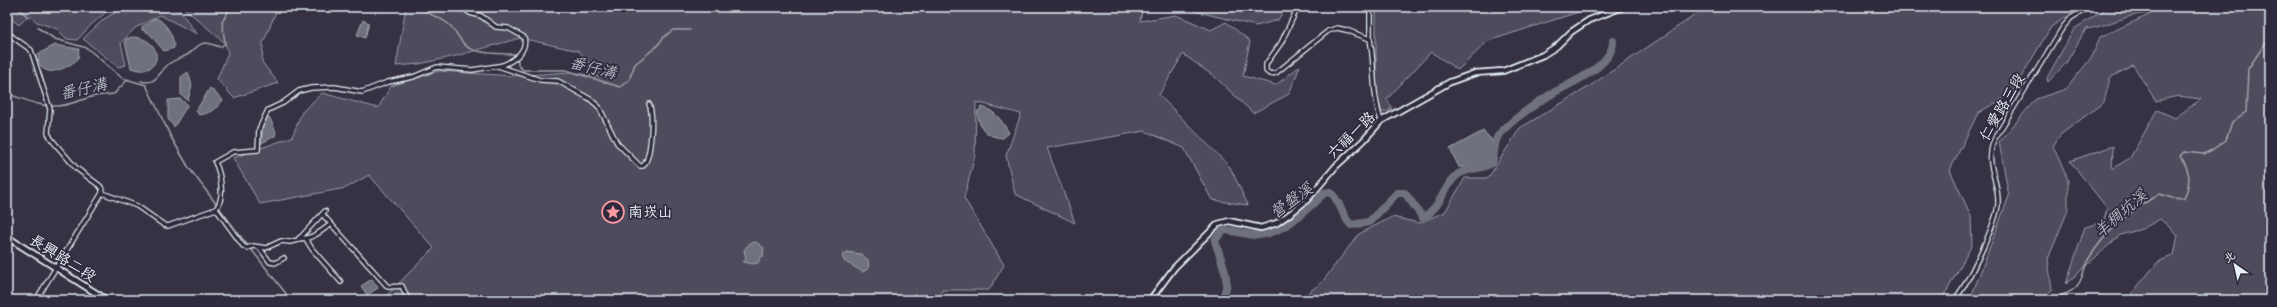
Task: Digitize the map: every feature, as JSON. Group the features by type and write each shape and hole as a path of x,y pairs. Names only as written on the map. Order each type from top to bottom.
{"street":[{"path":"102,193 132,203 164,225 168,226 216,209 221,203 221,195 215,162 233,152 258,150 259,129 268,110 283,103 299,91 335,87 362,92 388,82 413,77 437,67 472,70 508,64 519,54 524,43 524,37 508,28 496,27 481,16 470,13 462,7"},
{"path":"1298,7 1281,43 1266,64 1266,72 1270,74 1276,73 1328,31 1337,28 1370,39"},
{"path":"1370,7 1370,39 1373,58 1374,102 1381,121"},
{"name":"六福一路","path":"1150,300 1174,268 1218,224 1229,221 1262,228 1277,223 1307,200 1336,166 1363,141 1381,121 1450,82 1475,74 1503,71 1543,55 1557,46 1571,32 1589,20 1623,7"},
{"name":"仁愛路三段","path":"1954,300 1962,292 1975,266 1998,204 1990,159 1990,150 1994,140 2063,27 2071,18 2089,7"},
{"path":"10,35 31,50 50,109 48,133 52,140 76,168 102,189 102,193 36,300"},
{"path":"498,66 530,77 558,81 596,104 617,143 640,166 643,166 648,158 652,131 652,110 650,104"},
{"path":"216,209 243,246 260,248 266,248 281,241 290,242 299,238 316,220 323,215 325,211"},
{"path":"323,215 388,287 402,286 408,300"},
{"path":"299,238 306,239 331,224"},
{"name":"長興路二段","path":"7,237 107,300"},
{"path":"306,239 312,250 341,282"},
{"path":"260,248 270,262 275,263 284,258"}],"shaded area":[{"path":"7,7 112,7 93,23 77,40 67,39 57,29 37,22 29,15 19,25 7,16"},
{"path":"125,7 177,7 197,34 160,15 135,28 121,43 126,65 118,67 83,39 104,19"},
{"path":"183,7 278,7 263,43 262,62 278,83 234,98 217,79 228,53 225,43"},
{"path":"406,7 1143,7 1140,21 1176,15 1211,30 1226,22 1250,41 1243,76 1276,85 1300,66 1289,94 1253,113 1215,77 1183,54 1159,95 1230,167 1248,205 1212,200 1184,148 1145,131 1047,148 1075,223 1015,194 1006,156 1021,114 976,102 975,155 964,198 1004,265 989,290 942,290 939,300 487,300 483,297 473,300 382,300 434,248 369,175 346,188 260,204 233,158 292,137 302,112 322,93 378,108 391,86 439,71 512,76 570,72 601,77 579,51 520,38 456,56 419,64 396,66"},
{"path":"1193,7 1286,7 1278,20 1256,26 1194,11"},
{"path":"1376,7 1594,7 1488,41 1458,70 1431,52 1387,99 1392,109 1382,113 1376,91"},
{"path":"1707,7 2082,7 2051,27 2011,94 1978,113 1950,170 1971,216 1972,245 1943,298 1940,300 1299,300 1322,282 1359,234 1392,217 1419,223 1445,212 1465,178 1488,178 1520,128 1587,88"},
{"path":"2109,7 2270,7 2270,300 2129,300 2132,293 2158,262 2174,255 2178,235 2160,219 2142,229 2120,235 2066,284 2085,227 2103,222 2107,208 2070,161 2113,146 2112,169 2130,158 2157,110 2175,118 2201,99 2178,96 2156,101 2133,65 2110,78 2104,102 2060,135 2053,146 2068,180 2068,210 2048,259 2052,290 2040,300 1970,300 2009,196 1999,142 2036,99 2066,89 2092,57 2100,37 2151,14 2136,15 2086,29 2066,63 2048,82 2047,78 2074,29"}],"water":[{"path":"156,18 163,23 169,31 173,40 174,48 164,51 149,33 142,30 142,27"},
{"path":"363,20 369,23 365,38 357,35"},
{"path":"132,37 143,39 151,44 155,50 156,57 154,64 149,68 141,70 131,68 125,42 126,39"},
{"path":"55,45 79,49 78,59 60,70 47,71 42,68 39,63 38,54"},
{"path":"188,72 192,85 188,100 181,95 181,77"},
{"path":"210,88 223,100 213,110 199,115 196,111"},
{"path":"180,99 187,104 187,106 174,127 168,119 168,100"},
{"path":"982,107 995,114 1009,133 1003,138 988,134 982,127 978,118 977,112"},
{"path":"266,117 270,118 276,132 275,136 260,144"},
{"path":"1483,131 1492,140 1491,159 1478,167 1459,167 1450,149"},
{"path":"756,242 764,248 763,257 761,256 758,263 753,264 743,262 746,259 744,250 750,243"},
{"path":"847,252 861,254 868,260 869,268 863,272 844,261 842,255"},
{"path":"372,279 378,288 367,295 361,286"}],"waterway":[{"path":"17,7 29,18"},
{"name":"番仔溝","path":"141,81 146,82 154,80 166,66 174,60 187,55 202,43 209,43 221,47 225,43 222,22 231,7"},
{"name":"番仔溝","path":"421,7 450,25 463,43 470,49 489,53 515,54 518,65 523,70 566,70 620,87 629,80 635,64 656,47 664,37 673,30 690,30"},
{"path":"38,28 55,39 87,48 122,78 146,85 171,137 189,168 248,246"},
{"name":"羊稠坑溪","path":"2047,300 2067,293 2077,286 2081,280 2088,260 2102,240 2110,231 2139,206 2160,194 2172,198 2184,199 2188,187 2189,177 2184,161 2180,156 2184,152 2203,154 2212,150 2226,140 2232,122 2246,112 2248,69 2270,36"},
{"name":"營盤溪","path":"1221,300 1225,293 1226,278 1223,263 1215,240 1223,230 1255,235 1278,230 1302,213 1324,193 1330,192 1337,200 1345,217 1351,225 1369,222 1397,193 1405,193 1423,218 1434,208 1448,185 1457,175 1464,171 1483,167 1492,163 1496,139 1509,125 1539,102 1580,79 1599,66 1611,50 1613,41"},
{"name":"番仔溝","path":"7,94 43,105 60,106 95,96 114,94 128,79"},
{"path":"251,249 291,300"}],"place":[{"name":"南崁山","path":"613,212"}]}
